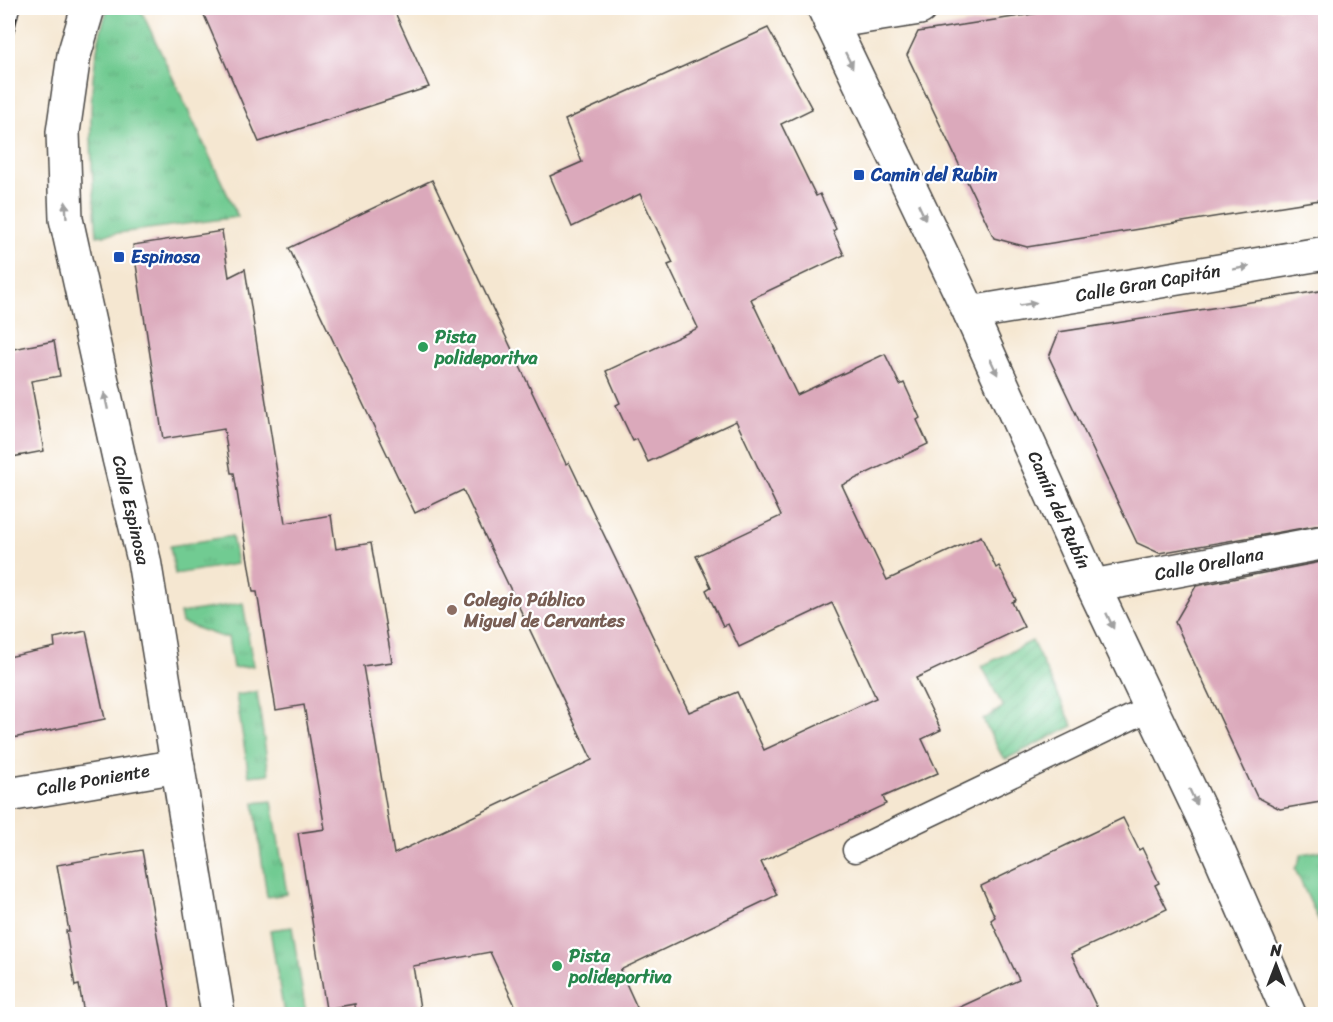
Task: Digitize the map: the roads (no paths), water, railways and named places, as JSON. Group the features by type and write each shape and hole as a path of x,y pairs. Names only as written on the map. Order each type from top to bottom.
{"street":[{"name":"Calle Espinosa","path":"88,8 74,55 63,132 66,219 144,560 218,1014"},
{"path":"827,15 920,8"},
{"name":"Camín del Rubín","path":"827,15 970,314 1093,586 1209,830 1289,1014"},
{"name":"Calle Gran Capitán","path":"970,314 1326,253"},
{"name":"Calle Orellana","path":"1093,586 1326,542"},
{"name":"Calle Poniente","path":"8,795 178,766"}],"lane":[{"path":"855,850 1151,708"}],"railway":[{"path":"8,44 17,8"}],"place":[{"name":"Camin del Rubin","path":"859,175"},
{"name":"Espinosa","path":"119,257"},
{"name":"Pista polideporitva","path":"423,347"},
{"name":"Colegio Público Miguel de Cervantes","path":"452,610"},
{"name":"Pista polideportiva","path":"557,966"}]}
